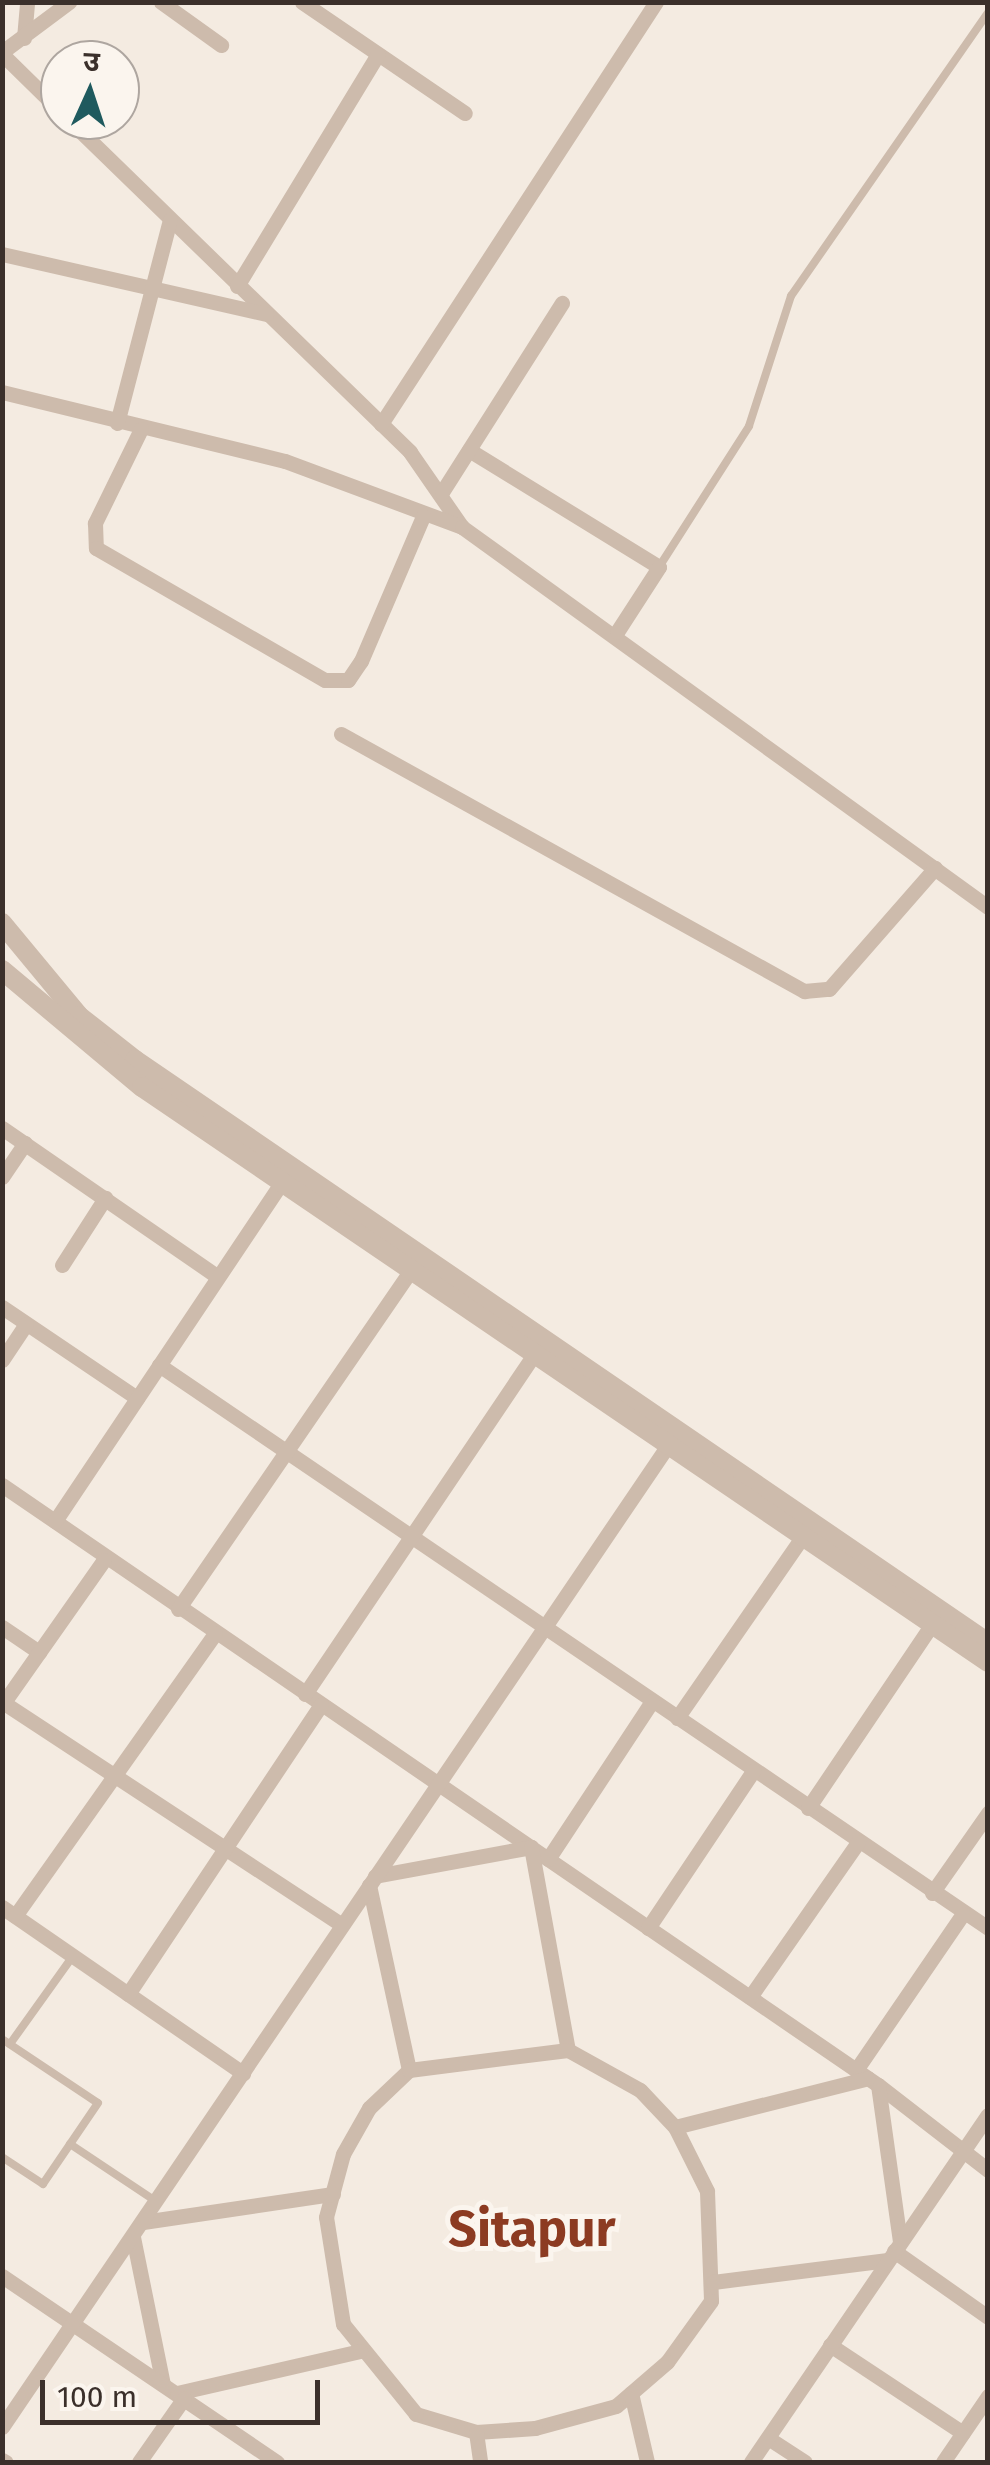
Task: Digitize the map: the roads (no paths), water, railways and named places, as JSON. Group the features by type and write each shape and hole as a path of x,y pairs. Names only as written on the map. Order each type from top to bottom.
{"street":[{"path":"24,38 26,2"},
{"path":"40,91 2,53 69,2"},
{"path":"161,2 222,45"},
{"path":"302,2 465,113"},
{"path":"381,424 656,2"},
{"path":"236,286 378,54"},
{"path":"89,140 381,424 442,492 462,527"},
{"path":"117,423 170,220"},
{"path":"2,254 151,291 266,314"},
{"path":"442,492 562,303"},
{"path":"2,392 285,462 423,516 462,527 617,632 982,903 988,885"},
{"path":"141,429 94,523 96,548 326,680 348,680 361,661 423,516"},
{"path":"469,450 659,567 617,632"},
{"path":"341,734 804,992 829,989 935,868"},
{"path":"2,924 41,978 135,1060 988,1643"},
{"path":"2,970 76,1040 410,1272 988,1662"},
{"path":"2,1128 218,1276"},
{"path":"2,1177 25,1144"},
{"path":"55,1521 281,1183"},
{"path":"62,1264 105,1198"},
{"path":"178,1609 410,1272"},
{"path":"2,1307 136,1398"},
{"path":"2,1360 26,1324"},
{"path":"305,1694 534,1356"},
{"path":"160,1365 988,1928"},
{"path":"2,2427 668,1445"},
{"path":"2,1485 104,1560 438,1783 867,2078 988,2170"},
{"path":"676,1718 803,1536"},
{"path":"104,1560 3,1704 342,1925"},
{"path":"808,1808 932,1624"},
{"path":"2,1627 39,1652"},
{"path":"215,1634 114,1776 9,1911 243,2073"},
{"path":"548,1859 652,1702"},
{"path":"128,1994 321,1705"},
{"path":"648,1928 753,1771"},
{"path":"932,1893 988,1813"},
{"path":"750,1997 858,1842"},
{"path":"372,1881 530,1847"},
{"path":"530,1847 568,2050"},
{"path":"372,1881 409,2070"},
{"path":"894,2251 867,2078 963,1914"},
{"path":"568,2050 640,2090 675,2127 707,2190 712,2300 667,2362 616,2406 535,2428 476,2432 416,2414 360,2351 342,2324 328,2259 333,2194 369,2108 409,2070 568,2050"},
{"path":"675,2127 867,2078"},
{"path":"751,2462 988,2115"},
{"path":"143,2222 333,2194"},
{"path":"133,2236 174,2392 139,2462"},
{"path":"713,2282 894,2251 988,2317"},
{"path":"2,2276 277,2462"},
{"path":"830,2345 963,2433"},
{"path":"174,2392 360,2351"},
{"path":"631,2393 647,2462"},
{"path":"943,2462 988,2396"},
{"path":"476,2432 480,2462"},
{"path":"768,2438 805,2462"}],"lane":[{"path":"659,567 749,426 791,296 988,13"},
{"path":"2,2158 42,2184 98,2104 6,2042 73,1956"},
{"path":"70,2144 157,2202"}],"district":[{"name":"Sitapur","path":"532,2230"}]}
